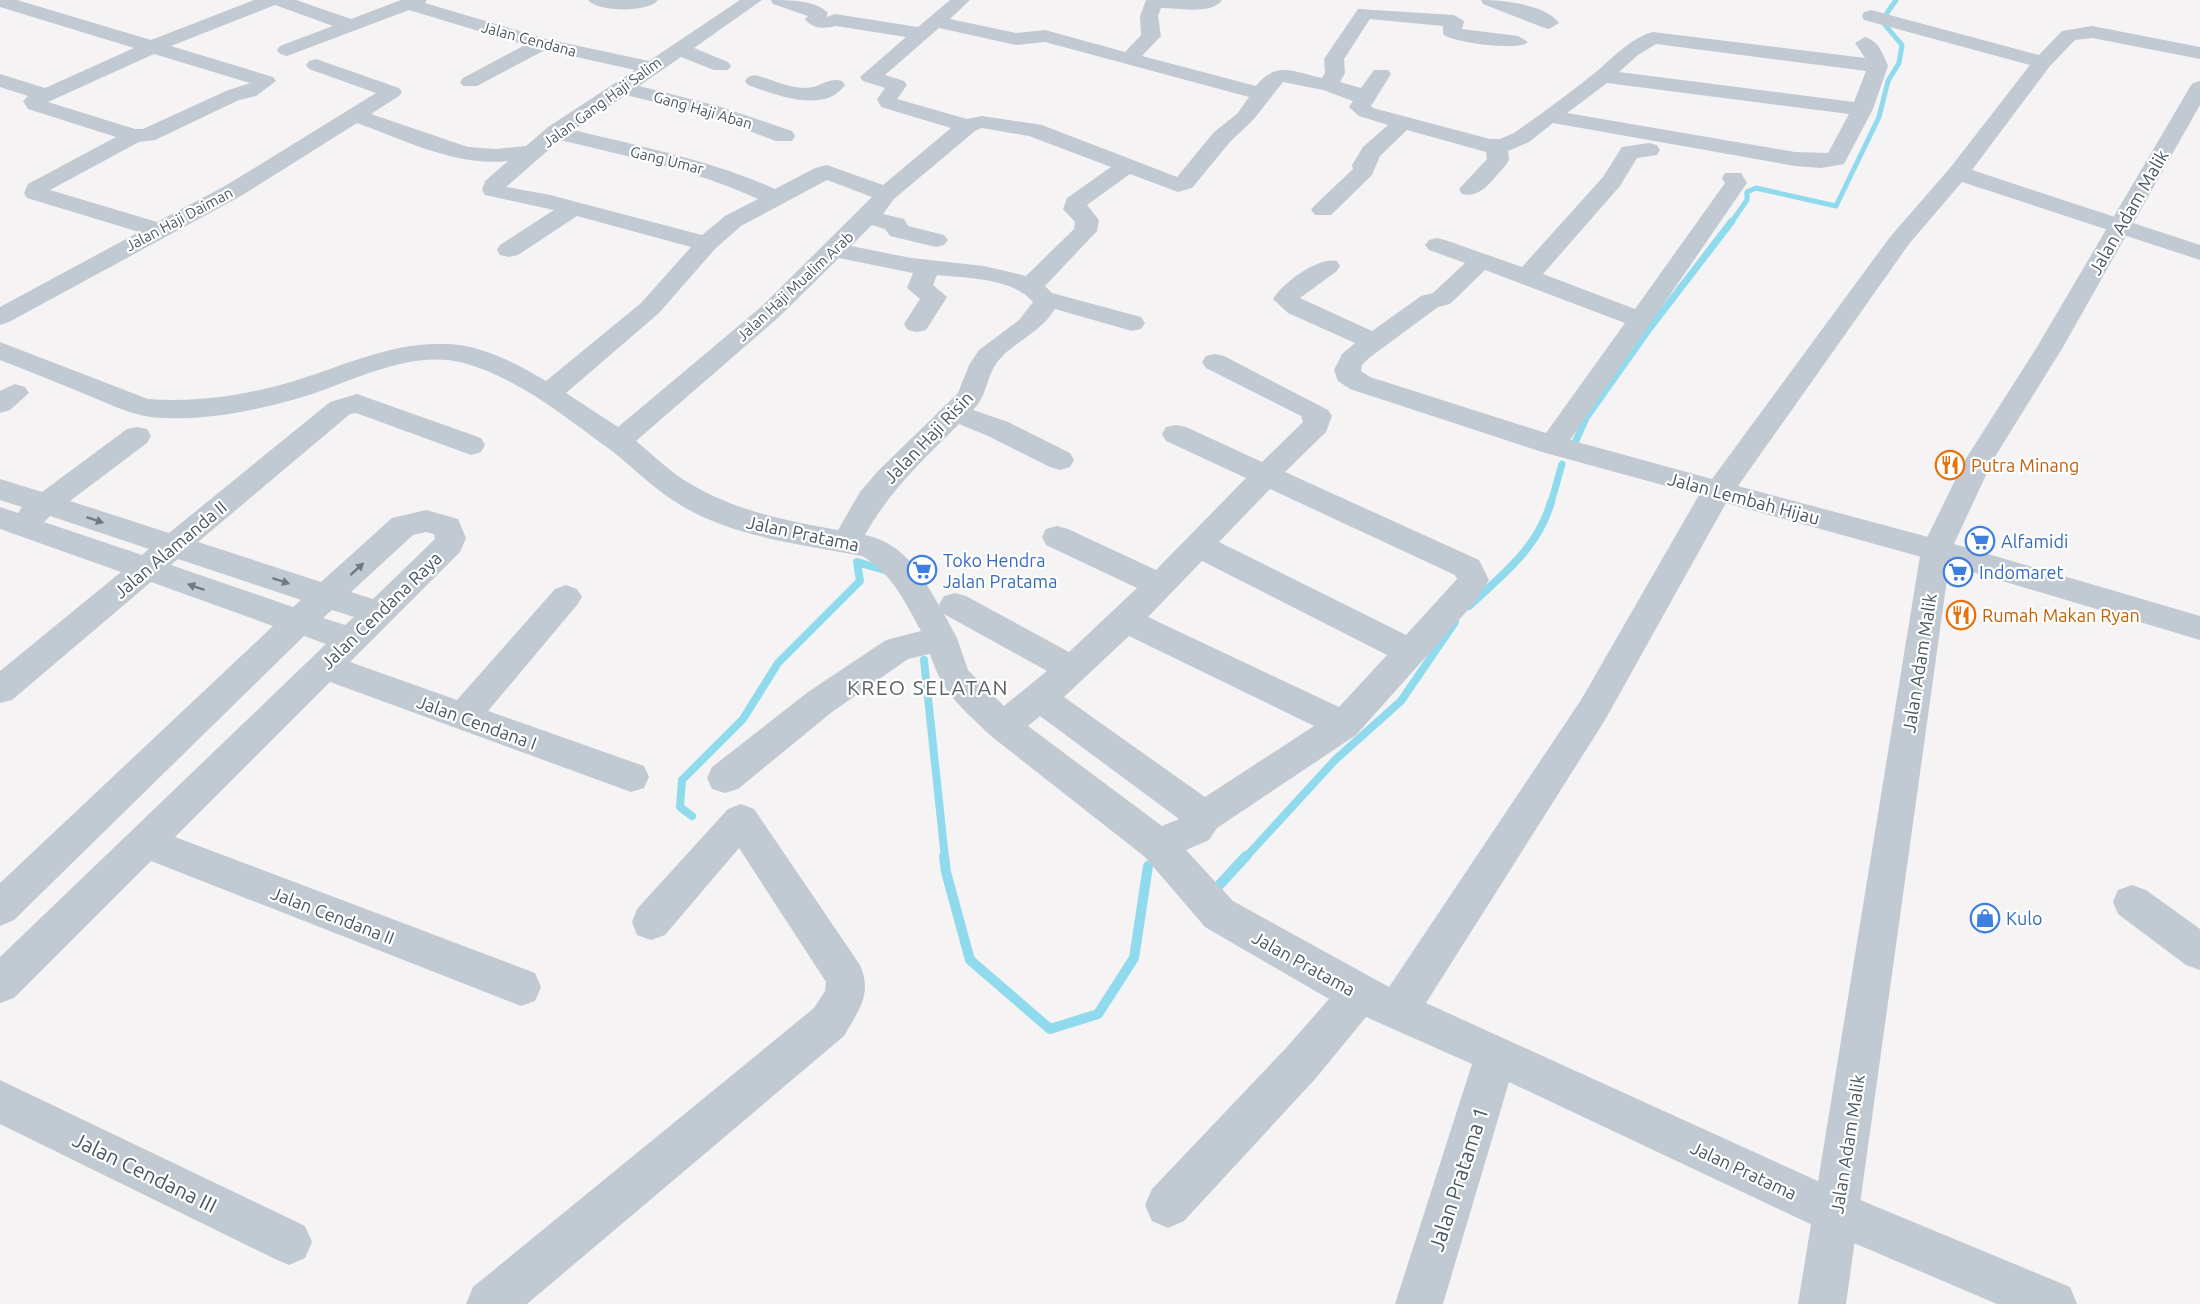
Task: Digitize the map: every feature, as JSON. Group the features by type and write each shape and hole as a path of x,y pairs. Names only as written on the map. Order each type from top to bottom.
{"street":[{"path":"26,0 58,6 71,3"},
{"path":"0,1 152,47 252,76 266,83 147,135 134,136 32,103 152,47 271,0"},
{"path":"278,0 350,25"},
{"path":"597,0 632,5 649,0"},
{"path":"780,0 819,13 815,19 825,23 835,20 927,27 1016,39 1045,36 1261,94"},
{"path":"961,0 870,77 897,85 887,99 888,103 967,126 982,122 1034,130 1174,184 1185,183 1219,139 1245,117 1261,94 1279,75 1328,86 1364,98 1359,107 1361,110 1497,147 1524,136 1603,76 1631,51 1653,38 1878,66"},
{"path":"1129,59 1151,36 1149,16 1154,2 1203,3 1213,0"},
{"name":"Jalan Gang Haji Salim","path":"707,244 574,208 492,190 493,186 556,132 747,1"},
{"path":"286,50 414,2"},
{"name":"Jalan Cendana","path":"414,2 542,44 650,67"},
{"path":"1328,86 1335,73 1335,59 1363,14 1473,8 1534,15 1549,23"},
{"path":"1473,8 1454,34 1518,42"},
{"path":"1846,62 1853,48 1864,43 1875,8 2043,62"},
{"path":"1398,1010 1593,710 1718,491 1900,240 1958,173 2043,62 2069,35 2092,32 2200,53"},
{"path":"1549,116 1821,161 1836,159 1862,109 1878,66 1872,51 1864,43"},
{"path":"470,82 542,44"},
{"path":"678,49 721,66"},
{"name":"Jalan Haji Daiman","path":"0,317 233,191 389,95 391,90 316,65"},
{"path":"1356,95 1368,93 1381,74"},
{"path":"1603,76 1862,109"},
{"path":"0,80 46,95"},
{"path":"755,81 813,96 824,94 835,85"},
{"name":"Gang Haji Aban","path":"620,87 711,110 784,136"},
{"name":"Jalan Adam Malik","path":"1822,1304 1936,550 1979,460 2050,347 2200,87"},
{"path":"760,126 804,105 813,96"},
{"path":"356,116 465,153 496,156 534,152"},
{"path":"1323,210 1364,170 1363,165 1371,152 1402,123"},
{"name":"Jalan Haji Mualim Arab","path":"618,442 770,312 866,217 885,194 967,126"},
{"name":"Gang Umar","path":"556,132 698,167 727,176 775,198"},
{"path":"134,136 36,189 34,193 158,230"},
{"path":"1470,189 1498,160 1497,147"},
{"path":"1527,277 1612,181 1630,152 1649,150"},
{"name":"Jalan Haji Risin","path":"846,542 876,492 901,464 955,413 978,384 983,362 1006,340 1034,321 1045,307 1038,293 1085,231 1088,220 1075,208 1075,203 1126,166"},
{"path":"548,394 650,308 707,244 733,221 827,172 885,194"},
{"path":"1958,173 2200,253"},
{"path":"1552,445 1721,206 1736,183 1733,178"},
{"path":"509,250 574,208"},
{"path":"866,217 896,224 898,231 936,240"},
{"path":"1437,245 1640,320"},
{"path":"833,250 928,267 956,268 994,275 1038,293 1132,323"},
{"path":"1328,266 1288,296 1289,304 1374,342 1430,301 1441,299 1481,261"},
{"path":"917,324 934,297 919,288 928,267"},
{"name":"Jalan Lembah Hijau","path":"1374,342 1349,362 1346,369 1348,375 1360,383 1552,445 1936,550 2200,628"},
{"name":"Jalan Pratama","path":"0,350 144,408 164,410 257,400 420,351 467,355 489,363 548,394 618,442 673,487 717,510 758,526 870,547 883,554 908,578 941,638 954,677 1003,726 1158,845 1219,914 1359,994 1496,1054 1836,1214 2053,1304"},
{"path":"1003,726 1040,698 1125,620 1263,476 1316,425 1318,416 1311,410 1215,362"},
{"name":"Jalan Alamanda II","path":"0,690 340,408 357,403 471,445"},
{"path":"955,413 998,429 1060,460"},
{"path":"1158,845 1196,830 1204,818 1344,725 1463,595 1473,579 1468,568 1263,476 1176,434"},
{"path":"6,528 46,504 137,436"},
{"path":"0,489 378,613"},
{"name":"Jalan Cendana Raya","path":"0,908 298,622 403,526 426,520 447,527 451,538 449,544 0,984"},
{"path":"6,528 145,569 351,640"},
{"path":"1057,537 1159,585"},
{"path":"1198,544 1410,652"},
{"path":"463,717 566,597"},
{"path":"955,605 1071,669"},
{"path":"1125,620 1344,725"},
{"path":"725,778 820,702 898,649 941,638"},
{"name":"Jalan Cendana I","path":"324,666 631,777"},
{"path":"1040,698 1204,818"},
{"path":"490,1304 829,1022 845,995 846,978 741,820 651,922"},
{"name":"Jalan Cendana II","path":"145,842 521,987"},
{"path":"2132,902 2200,952"},
{"path":"1168,1205 1301,1063 1359,994"},
{"name":"Jalan Pratama 1","path":"1419,1304 1496,1054"},
{"name":"Jalan Cendana III","path":"0,1101 289,1242"}],"waterway":[{"path":"1887,13 1896,0"},
{"path":"1731,223 1747,200 1747,192 1756,188 1836,206 1879,117 1888,81 1899,63 1902,45 1885,25"},
{"path":"1574,445 1586,418 1649,329 1732,221"},
{"path":"1551,503 1562,464"},
{"path":"1469,606 1528,547 1545,518 1551,502"},
{"path":"692,816 680,807 682,780 743,719 778,663 860,581 857,562 888,571"},
{"path":"1245,858 1335,760 1401,701 1455,622"},
{"path":"924,660 945,858"},
{"path":"944,856 946,872 970,960 1050,1029 1098,1014 1134,958 1148,866"},
{"path":"1212,893 1246,856"}],"place":[{"name":"Putra Minang","path":"1950,465"},
{"name":"Alfamidi","path":"1980,541"},
{"name":"Toko Hendra Jalan Pratama","path":"922,570"},
{"name":"Indomaret","path":"1958,572"},
{"name":"Rumah Makan Ryan","path":"1961,615"},
{"name":"Kulo","path":"1985,918"}],"district":[{"name":"KREO SELATAN","path":"928,687"}]}
